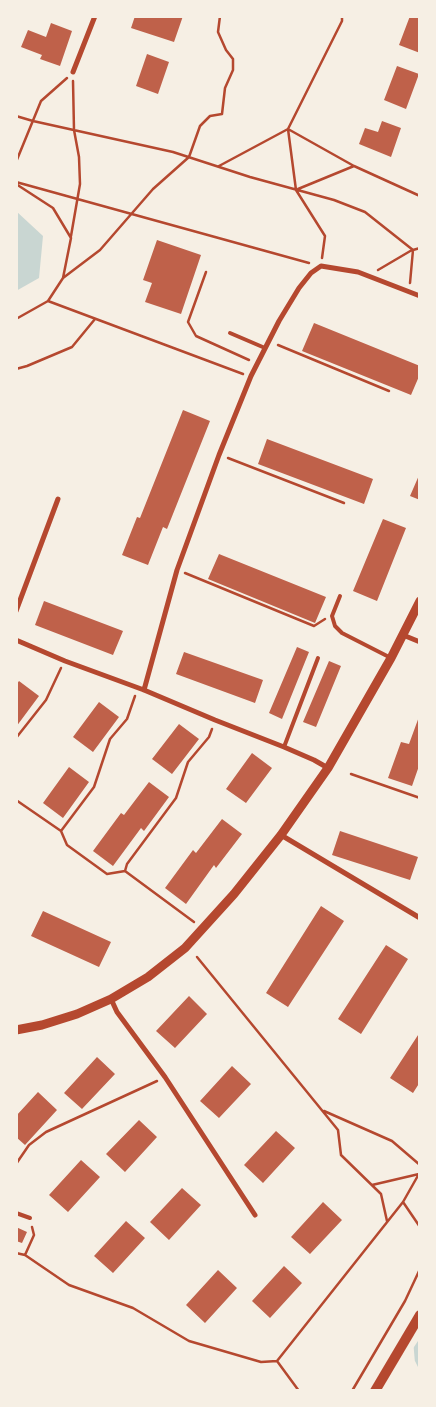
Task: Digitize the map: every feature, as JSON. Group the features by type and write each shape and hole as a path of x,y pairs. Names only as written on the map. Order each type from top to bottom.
{"main road":[{"path":"375,1391 420,1315"}],"street":[{"path":"73,72 96,16"},
{"path":"141,689 177,570 219,455 251,376 278,321 299,288 311,273 321,266 358,272 420,296"},
{"path":"16,611 58,499"},
{"path":"16,1030 42,1025 78,1014 111,1000 148,977 185,948 234,894 281,835 328,768 391,658 420,601"},
{"path":"403,636 420,642"},
{"path":"16,640 284,747 328,768"},
{"path":"281,835 420,918"},
{"path":"111,1000 117,1012 165,1077 255,1215"}],"lane":[{"path":"230,333 265,348"},
{"path":"340,596 332,616 335,626 342,633 391,658"},
{"path":"284,747 318,658"},
{"path":"16,1213 30,1218"}],"path":[{"path":"16,319 48,301 63,278 100,250 153,189 189,157 200,126 210,116 222,114 225,88 233,70 233,59 226,50 218,32 220,16"},
{"path":"16,183 321,266 325,236 296,190 288,129 342,21 342,16"},
{"path":"16,162 41,102 73,72"},
{"path":"63,278 80,184 74,130 73,72"},
{"path":"16,116 33,122 173,152 334,200 366,212 413,250"},
{"path":"219,166 288,129"},
{"path":"288,129 354,166 420,196"},
{"path":"296,190 354,166"},
{"path":"16,183 53,208 71,238"},
{"path":"368,276 413,250 420,248"},
{"path":"409,292 413,250"},
{"path":"206,272 188,322 196,336 257,364"},
{"path":"48,301 251,376"},
{"path":"16,369 72,347 95,319"},
{"path":"269,341 389,391"},
{"path":"219,455 344,503"},
{"path":"177,570 314,626 328,618"},
{"path":"16,738 46,700 65,661"},
{"path":"61,831 94,786 110,738 126,718 141,689"},
{"path":"125,871 127,864 176,798 188,762 209,737 215,720"},
{"path":"351,774 420,798"},
{"path":"16,800 61,831 67,845 107,874 125,871 194,922"},
{"path":"197,957 338,1130 341,1155 381,1194 387,1222"},
{"path":"16,1164 18,1158 29,1145 46,1132 165,1077"},
{"path":"322,1110 392,1141 420,1165"},
{"path":"372,1185 419,1173"},
{"path":"16,1253 25,1255 69,1285 132,1308 189,1341 261,1362 277,1361 403,1202 419,1173"},
{"path":"403,1202 420,1227"},
{"path":"25,1255 34,1235 30,1218"},
{"path":"352,1391 405,1300 420,1269"},
{"path":"277,1361 299,1391"}],"shaded area":[{"path":"16,211 43,236 39,278 16,291"}],"building":[{"path":"135,16 183,16 174,42 131,28"},
{"path":"410,16 420,17 420,53 399,45"},
{"path":"51,23 72,31 60,66 40,59 42,55 21,47 28,30 46,37"},
{"path":"147,54 169,62 158,94 136,86"},
{"path":"397,66 419,74 406,109 384,100"},
{"path":"382,121 401,128 391,157 359,144 365,128 378,132"},
{"path":"157,240 201,255 181,314 145,302 152,283 143,280"},
{"path":"314,323 420,366 420,374 411,395 302,351"},
{"path":"183,410 210,421 167,529 163,527 148,565 122,555 137,517 140,518"},
{"path":"267,439 373,479 364,504 258,464"},
{"path":"420,473 420,500 410,496"},
{"path":"383,519 406,528 377,601 353,591"},
{"path":"219,554 326,597 315,623 208,579"},
{"path":"44,601 123,631 113,655 35,625"},
{"path":"297,647 309,652 282,719 269,713"},
{"path":"184,652 263,680 255,703 176,674"},
{"path":"329,661 341,666 316,727 303,722"},
{"path":"19,681 39,696 16,727 16,685"},
{"path":"99,702 119,717 93,752 73,737"},
{"path":"420,714 420,763 412,786 388,778 401,742 409,744"},
{"path":"179,724 199,739 172,774 152,759"},
{"path":"252,753 272,768 246,803 226,789"},
{"path":"69,767 89,782 63,818 43,803"},
{"path":"149,782 169,797 144,831 141,828 113,866 93,851 121,813 124,815"},
{"path":"222,819 242,834 216,868 214,865 186,904 165,888 193,850 196,853"},
{"path":"340,831 418,857 410,880 332,855"},
{"path":"321,906 344,921 288,1007 266,993"},
{"path":"43,911 111,942 99,967 31,936"},
{"path":"386,945 408,959 361,1034 338,1019"},
{"path":"189,996 207,1014 175,1048 156,1031"},
{"path":"420,1032 420,1082 413,1093 390,1078"},
{"path":"97,1057 115,1074 82,1109 64,1093"},
{"path":"232,1066 251,1084 219,1118 200,1101"},
{"path":"38,1092 57,1110 25,1145 16,1137 16,1116"},
{"path":"139,1120 157,1137 125,1172 106,1154"},
{"path":"276,1131 295,1148 263,1183 244,1165"},
{"path":"81,1160 100,1177 68,1212 49,1195"},
{"path":"182,1188 201,1205 169,1240 150,1222"},
{"path":"323,1202 342,1220 310,1254 291,1237"},
{"path":"126,1221 145,1238 113,1273 94,1256"},
{"path":"16,1227 27,1232 22,1243 16,1241"},
{"path":"284,1266 302,1283 270,1318 252,1301"},
{"path":"218,1270 237,1288 205,1323 186,1305"}],"waterway":[{"path":"420,1342 416,1348 417,1360 420,1366"}]}
